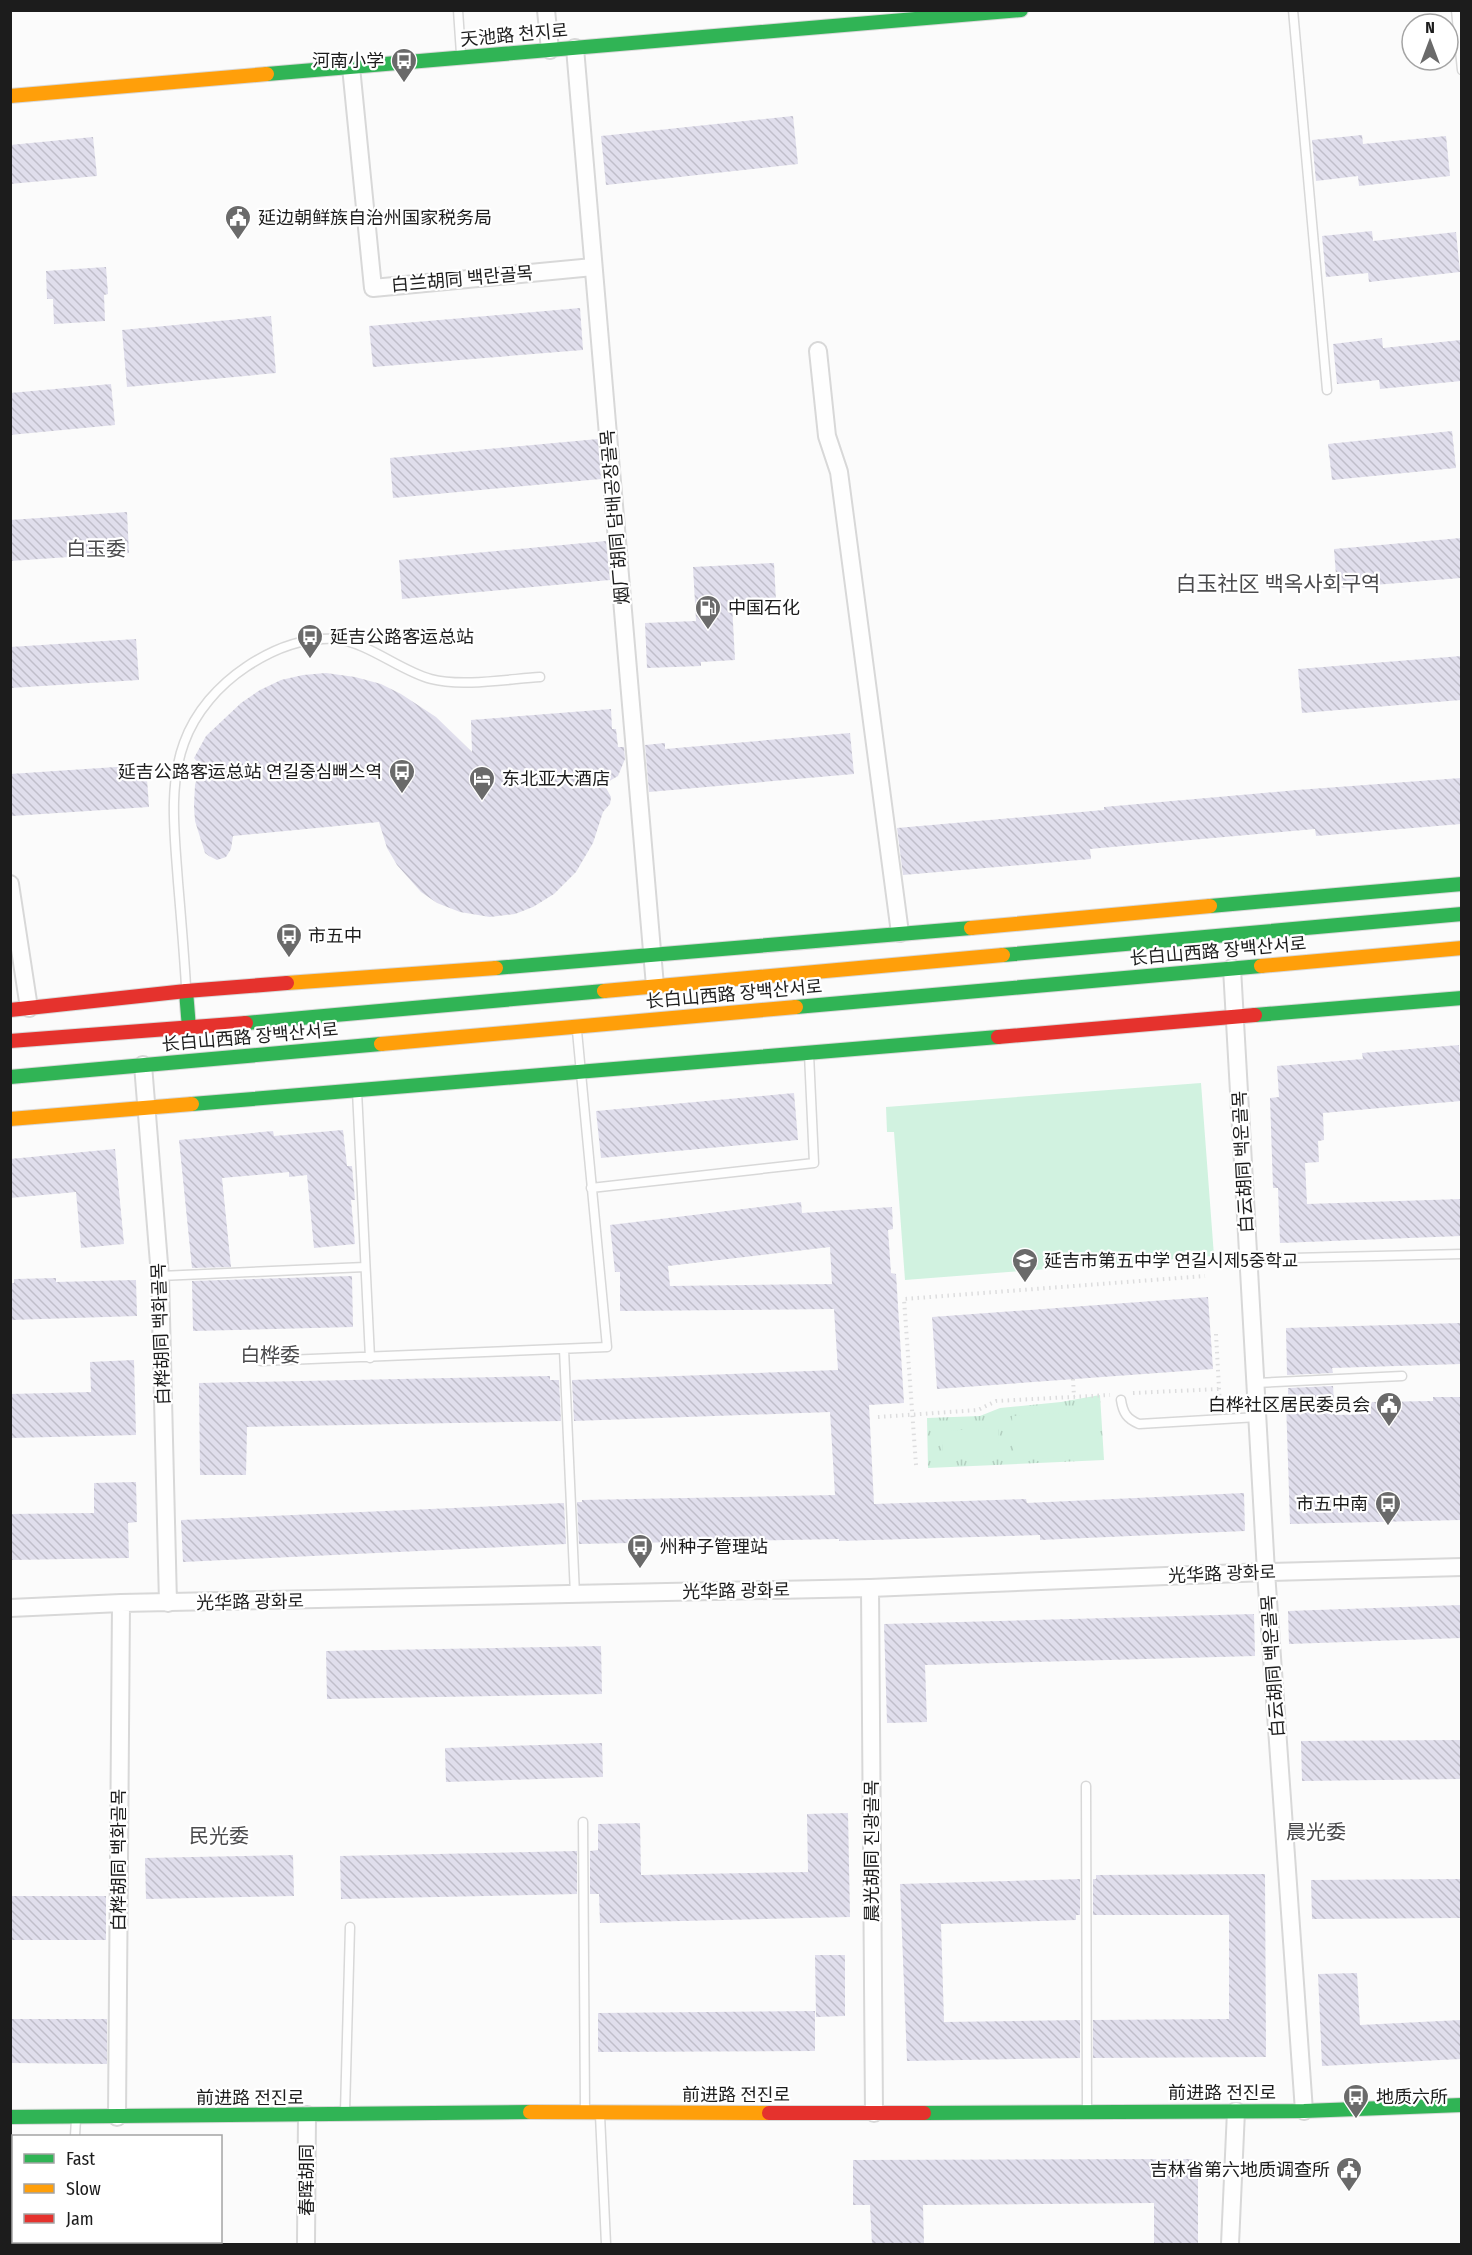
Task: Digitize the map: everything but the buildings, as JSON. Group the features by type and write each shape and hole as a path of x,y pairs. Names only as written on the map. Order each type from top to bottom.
{"street":[{"path":"546,10 550,50"},
{"name":"天池路 천지로","path":"10,96 1021,10"},
{"name":"烟厂胡同 담배공장골목","path":"575,48 655,986"},
{"name":"白兰胡同 백란골목","path":"351,67 373,288 593,267"},
{"path":"818,351 827,436 839,472 900,933"},
{"path":"10,884 29,1008"},
{"path":"10,1010 186,991 654,956 1461,884"},
{"name":"长白山西路 장백산서로","path":"10,1041 189,1028 1461,914"},
{"name":"长白山西路 장백산서로","path":"10,1077 1461,948"},
{"name":"白云胡同 백운골목","path":"1232,968 1266,1572 1304,2111"},
{"path":"186,991 189,1028"},
{"path":"10,1119 1461,998"},
{"name":"白桦胡同 백화골목","path":"144,1065 160,1276 168,1603"},
{"name":"光华路 광화로","path":"10,1608 121,1603 870,1588 1266,1572 1461,1567"},
{"name":"晨光胡同 진광골목","path":"870,1588 874,2113"},
{"name":"白桦胡同 백화골목","path":"117,2116 121,1603"},
{"name":"前进路 전진로","path":"10,2117 585,2112 1304,2111 1461,2105"},
{"path":"1230,2244 1236,2110"},
{"name":"春晖胡同","path":"306,2244 307,2115"}],"lane":[{"path":"458,10 462,58"},
{"path":"1293,10 1327,390"},
{"path":"1456,10 1461,70"},
{"path":"186,991 174,800 178,769 184,743 195,720 214,694 236,674 260,657 285,646 313,639 338,639 433,680 453,682 540,676"},
{"path":"261,1361 607,1347 577,1026"},
{"path":"591,1188 814,1162 809,1053"},
{"path":"357,1091 370,1358"},
{"path":"1249,1259 1461,1254"},
{"path":"160,1276 365,1267"},
{"path":"564,1348 575,1595"},
{"path":"1256,1383 1402,1376"},
{"path":"1120,1397 1125,1416 1139,1424 1258,1417"},
{"path":"1086,1786 1087,2112"},
{"path":"583,1822 585,2112"},
{"path":"345,2115 350,1927"},
{"path":"600,2112 606,2244"},
{"path":"75,2135 76,2116"}],"path":[{"path":"916,1465 904,1299 1205,1276"},
{"path":"1216,1334 1221,1419"},
{"path":"1073,1379 1074,1397"},
{"path":"1130,1394 1219,1389"},
{"path":"878,1417 978,1410 996,1401 1120,1397"}],"green space":[{"path":"1201,1083 1214,1256 905,1280 894,1132 887,1132 886,1107"},
{"path":"1100,1395 1104,1460 928,1468 927,1418 980,1416 1000,1408 1061,1402"},
{"path":"1097,1411 1100,1455 1014,1460 1012,1416"},
{"path":"998,1428 999,1456 943,1458 942,1431"}],"traffic: fast":[{"path":"267,74 1021,10"},
{"path":"1210,906 1462,884"},
{"path":"1003,955 1462,914"},
{"path":"496,968 971,928"},
{"path":"796,1007 1261,966"},
{"path":"186,991 189,1028"},
{"path":"246,1023 604,991"},
{"path":"1255,1015 1462,998"},
{"path":"192,1104 998,1037"},
{"path":"10,1077 381,1044"},
{"path":"924,2113 1304,2111 1462,2105"},
{"path":"10,2117 530,2112"}],"traffic: slow":[{"path":"10,96 267,74"},
{"path":"971,928 1210,906"},
{"path":"1261,966 1462,948"},
{"path":"604,991 1003,955"},
{"path":"287,983 496,968"},
{"path":"381,1044 796,1007"},
{"path":"10,1119 192,1104"},
{"path":"530,2112 769,2113"}],"traffic: jam":[{"path":"10,1010 186,991 287,983"},
{"path":"998,1037 1255,1015"},
{"path":"10,1041 246,1023"},
{"path":"769,2113 924,2113"}],"place":[{"name":"河南小学","path":"404,84"},
{"name":"延边朝鲜族自治州国家税务局","path":"238,241"},
{"name":"中国石化","path":"708,631"},
{"name":"延吉公路客运总站","path":"310,660"},
{"name":"延吉公路客运总站 연길중심뻐스역","path":"402,795"},
{"name":"东北亚大酒店","path":"482,802"},
{"name":"市五中","path":"289,959"},
{"name":"延吉市第五中学 연길시제5중학교","path":"1025,1284"},
{"name":"白桦社区居民委员会","path":"1389,1428"},
{"name":"市五中南","path":"1388,1527"},
{"name":"州种子管理站","path":"640,1570"},
{"name":"地质六所","path":"1356,2120"},
{"name":"吉林省第六地质调查所","path":"1349,2193"}],"district":[{"name":"白玉委","path":"96,549"},
{"name":"白玉社区 백옥사회구역","path":"1278,584"},
{"name":"白桦委","path":"270,1355"},
{"name":"晨光委","path":"1316,1832"},
{"name":"民光委","path":"219,1836"}]}
